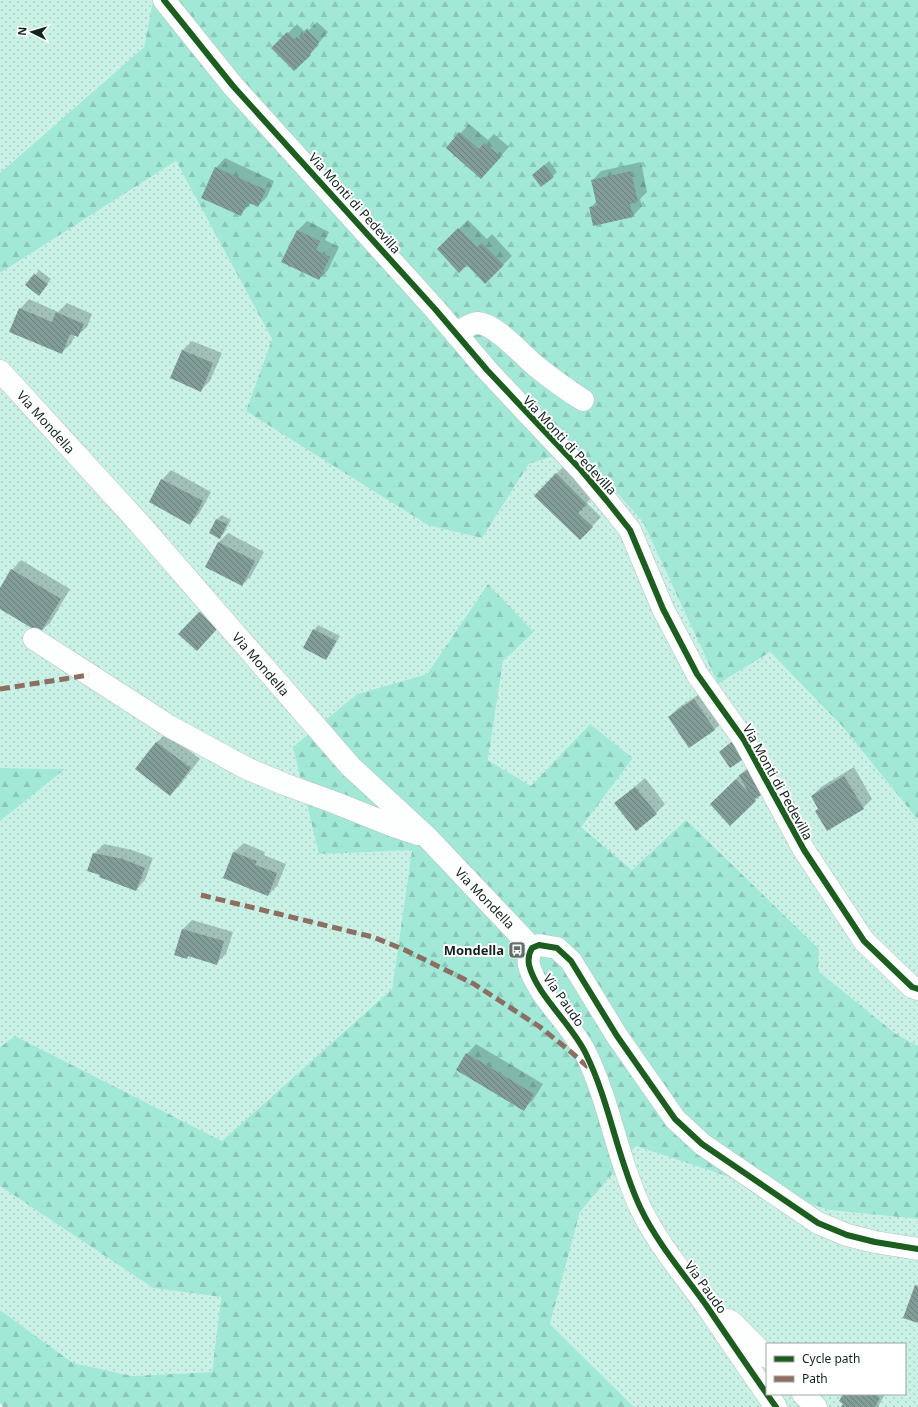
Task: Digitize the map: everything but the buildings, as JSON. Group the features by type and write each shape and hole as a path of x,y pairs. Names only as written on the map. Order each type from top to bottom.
{"street":[{"name":"Via Monti di Pedevilla","path":"164,0 233,86 393,261 487,370 581,470 630,530 663,609 697,674 744,740 804,850 864,941 912,987 918,989"},
{"path":"456,334 468,326 477,323 489,326 507,340 536,367 582,400"},
{"name":"Via Mondella","path":"0,371 139,523 350,767 426,837 532,948"},
{"path":"34,639 169,726 246,768 284,784 426,837"},
{"name":"Via Paudo","path":"766,1392 664,1248 641,1209 629,1183 595,1074 586,1052 539,987 529,964 529,955 532,948 538,945 557,948 571,961 617,1036 675,1119 702,1144 818,1223 847,1235 875,1242 918,1249"},
{"path":"716,1320 728,1320 733,1323 766,1356"},
{"name":"Via Paudo","path":"768,1395 776,1407"},
{"path":"804,1395 816,1407"}],"green space":[{"path":"0,0 153,0 144,47 0,173"},
{"path":"153,0 918,0 918,820 842,726 770,652 718,684 643,522 577,449 529,464 482,538 428,525 246,411 272,339 176,161 0,273 0,173 144,47"},
{"path":"176,161 272,339 246,411 482,538 529,464 577,449 643,522 718,684 770,652 842,726 918,820 918,1046 896,1034 818,971 686,821 632,870 580,827 633,758 590,724 531,786 488,760 503,661 534,632 488,584 427,674 357,694 412,850 392,989 222,1141 15,1036 0,1047 0,821 64,769 0,768 0,273"},
{"path":"488,584 534,632 503,661 488,760 531,786 590,724 633,758 581,827 632,870 686,820 819,949 818,971 896,1034 918,1046 918,1219 829,1210 636,1146 580,1212 550,1324 634,1407 3,1407 0,1403 0,1310 73,1363 132,1376 212,1372 221,1297 153,1288 0,1186 0,1047 15,1036 222,1141 392,989 412,850 319,854 293,747 357,694 427,674"},
{"path":"0,768 65,769 0,821"},
{"path":"636,1146 829,1210 918,1219 918,1407 634,1407 550,1324 580,1212"},
{"path":"0,1186 153,1288 221,1297 212,1372 132,1376 73,1363 0,1310"}],"marked path":[{"path":"0,689 89,675"},
{"path":"201,895 373,937 405,950 474,984 540,1027 589,1068"}],"cycle path":[{"path":"164,0 233,86 435,309 487,370 581,470 630,530 663,609 697,674 744,740 804,850 864,941 912,987 918,989"},
{"path":"766,1393 706,1305 662,1245 640,1207 625,1169 601,1092 586,1054 580,1043 539,988 533,976 529,965 529,954 532,948 539,945 557,948 571,961 617,1036 675,1119 702,1144 818,1223 847,1235 875,1242 918,1249"},
{"path":"767,1395 776,1407"}],"place":[{"name":"Mondella","path":"517,950"}]}
